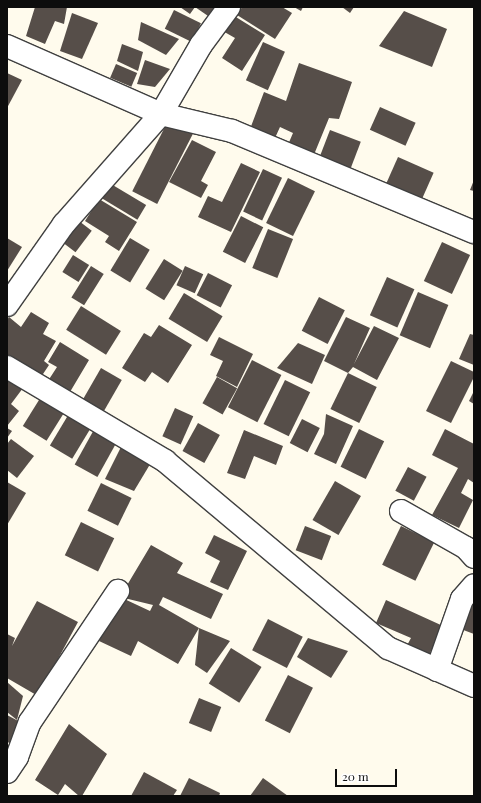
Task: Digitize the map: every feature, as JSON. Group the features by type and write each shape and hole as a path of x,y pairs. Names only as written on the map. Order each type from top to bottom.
{"street":[{"path":"7,305 64,224 161,114 201,45 229,7"},
{"path":"7,46 161,114 232,131 474,232"},
{"path":"7,367 165,461 388,648 474,686"},
{"path":"401,511 466,548 474,557"},
{"path":"437,670 462,599 474,585"},
{"path":"7,772 17,757 30,722 118,591"}],"building":[{"path":"35,7 67,7 64,24 55,21 45,44 26,36"},
{"path":"180,7 195,7 190,14"},
{"path":"195,7 219,7 211,18"},
{"path":"242,7 282,7 292,13 275,39 237,15"},
{"path":"294,7 303,7 301,11"},
{"path":"342,7 354,7 350,13"},
{"path":"174,10 201,23 192,42 165,29"},
{"path":"404,11 447,29 432,67 379,46"},
{"path":"72,13 98,23 82,59 60,51"},
{"path":"231,14 265,35 242,71 222,58 235,38 221,30"},
{"path":"141,22 179,39 166,55 138,40"},
{"path":"263,42 285,52 268,90 246,80"},
{"path":"122,44 143,52 138,71 117,61"},
{"path":"145,60 170,69 155,87 137,84"},
{"path":"299,63 352,82 339,119 329,118 313,157 287,147 293,133 280,127 275,138 250,129 264,92 286,101"},
{"path":"116,64 137,73 131,87 110,78"},
{"path":"7,73 22,80 7,108"},
{"path":"380,107 416,123 405,146 370,130"},
{"path":"169,119 194,132 157,204 132,191"},
{"path":"330,130 361,142 349,173 318,161"},
{"path":"192,140 216,152 201,181 208,185 201,198 169,182"},
{"path":"398,157 434,173 420,203 385,187"},
{"path":"241,163 260,172 231,232 198,217 208,196 222,202"},
{"path":"263,169 282,178 262,220 243,212"},
{"path":"288,178 315,191 293,236 266,223"},
{"path":"474,180 474,191 470,190"},
{"path":"111,184 146,205 137,220 102,199"},
{"path":"99,199 137,222 119,251 105,242 109,236 85,221"},
{"path":"241,216 263,227 245,263 223,252"},
{"path":"75,218 92,231 76,252 59,240"},
{"path":"268,229 293,239 277,278 252,268"},
{"path":"7,238 22,247 7,271"},
{"path":"130,238 150,250 130,282 110,271"},
{"path":"442,242 470,255 452,294 424,281"},
{"path":"73,255 89,265 79,282 62,272"},
{"path":"164,259 183,271 164,300 145,289"},
{"path":"91,266 104,274 84,305 71,297"},
{"path":"185,266 203,274 195,293 176,285"},
{"path":"208,273 232,285 221,308 197,295"},
{"path":"387,277 414,289 397,328 370,315"},
{"path":"418,292 448,305 430,348 400,335"},
{"path":"184,293 223,316 207,342 169,319"},
{"path":"319,297 345,310 328,344 302,331"},
{"path":"81,306 121,331 106,355 66,330"},
{"path":"31,312 49,323 43,334 56,341 44,361 49,365 37,383 7,361 7,320 9,317 21,327"},
{"path":"346,317 370,328 354,364 374,326 399,338 377,380 353,367 348,373 324,361"},
{"path":"159,325 192,345 168,383 152,372 145,382 122,368 144,333 151,337"},
{"path":"470,334 474,335 474,365 459,359"},
{"path":"219,337 253,354 237,387 216,376 223,361 210,355"},
{"path":"60,342 89,360 67,397 46,384 57,367 48,362"},
{"path":"298,343 325,355 312,384 277,368"},
{"path":"252,360 281,375 257,422 228,407"},
{"path":"451,361 474,372 474,377 451,423 426,411"},
{"path":"101,368 122,380 103,413 82,401"},
{"path":"348,373 377,387 359,423 330,409"},
{"path":"7,375 23,388 11,404 19,411 7,426"},
{"path":"217,377 237,388 223,414 202,403"},
{"path":"285,380 310,392 289,436 264,424"},
{"path":"474,391 474,404 469,401"},
{"path":"44,392 68,407 47,441 23,426"},
{"path":"175,408 193,416 181,444 162,436"},
{"path":"70,412 92,425 72,459 50,445"},
{"path":"326,414 353,426 336,464 314,454 324,434"},
{"path":"302,419 320,428 308,452 290,443"},
{"path":"198,423 220,435 204,463 182,451"},
{"path":"96,426 119,439 97,477 75,464"},
{"path":"7,428 12,431 7,438"},
{"path":"359,429 384,441 366,479 341,467"},
{"path":"445,429 474,444 474,483 468,479 461,493 473,500 459,528 432,515 458,468 432,455"},
{"path":"244,430 283,446 276,465 254,456 245,479 227,473"},
{"path":"11,439 34,456 17,478 7,470 7,444"},
{"path":"121,447 152,461 134,491 105,479"},
{"path":"408,467 427,477 414,501 395,491"},
{"path":"335,481 361,496 338,535 313,520"},
{"path":"7,482 26,493 7,525"},
{"path":"101,483 132,498 118,526 87,511"},
{"path":"81,522 114,538 98,571 65,555"},
{"path":"305,526 331,536 322,560 296,550"},
{"path":"401,526 434,542 415,581 382,565"},
{"path":"214,535 247,551 228,590 210,582 220,561 205,553"},
{"path":"151,545 183,563 177,573 223,594 211,619 163,597 159,605 199,628 178,664 138,641 131,656 99,641 120,597","holes":["120,597 153,605 150,611"]},
{"path":"474,596 474,634 458,628"},
{"path":"386,600 443,626 426,661 404,651 411,638 376,623"},
{"path":"37,601 78,622 38,696 7,678 7,634 15,638 12,646"},
{"path":"268,619 303,637 287,668 252,650"},
{"path":"199,628 230,641 207,673 195,665"},
{"path":"308,638 348,651 331,678 297,657"},
{"path":"231,648 262,667 239,703 209,684"},
{"path":"288,675 313,688 290,733 265,720"},
{"path":"7,682 23,696 17,720 7,712"},
{"path":"199,698 221,707 211,732 189,723"},
{"path":"7,715 22,723 10,743 7,742"},
{"path":"69,724 107,754 82,796 79,796 65,784 58,795 35,780"},
{"path":"144,772 177,790 173,796 131,796"},
{"path":"189,778 220,793 219,796 180,796"},
{"path":"263,778 288,796 250,796"}]}
